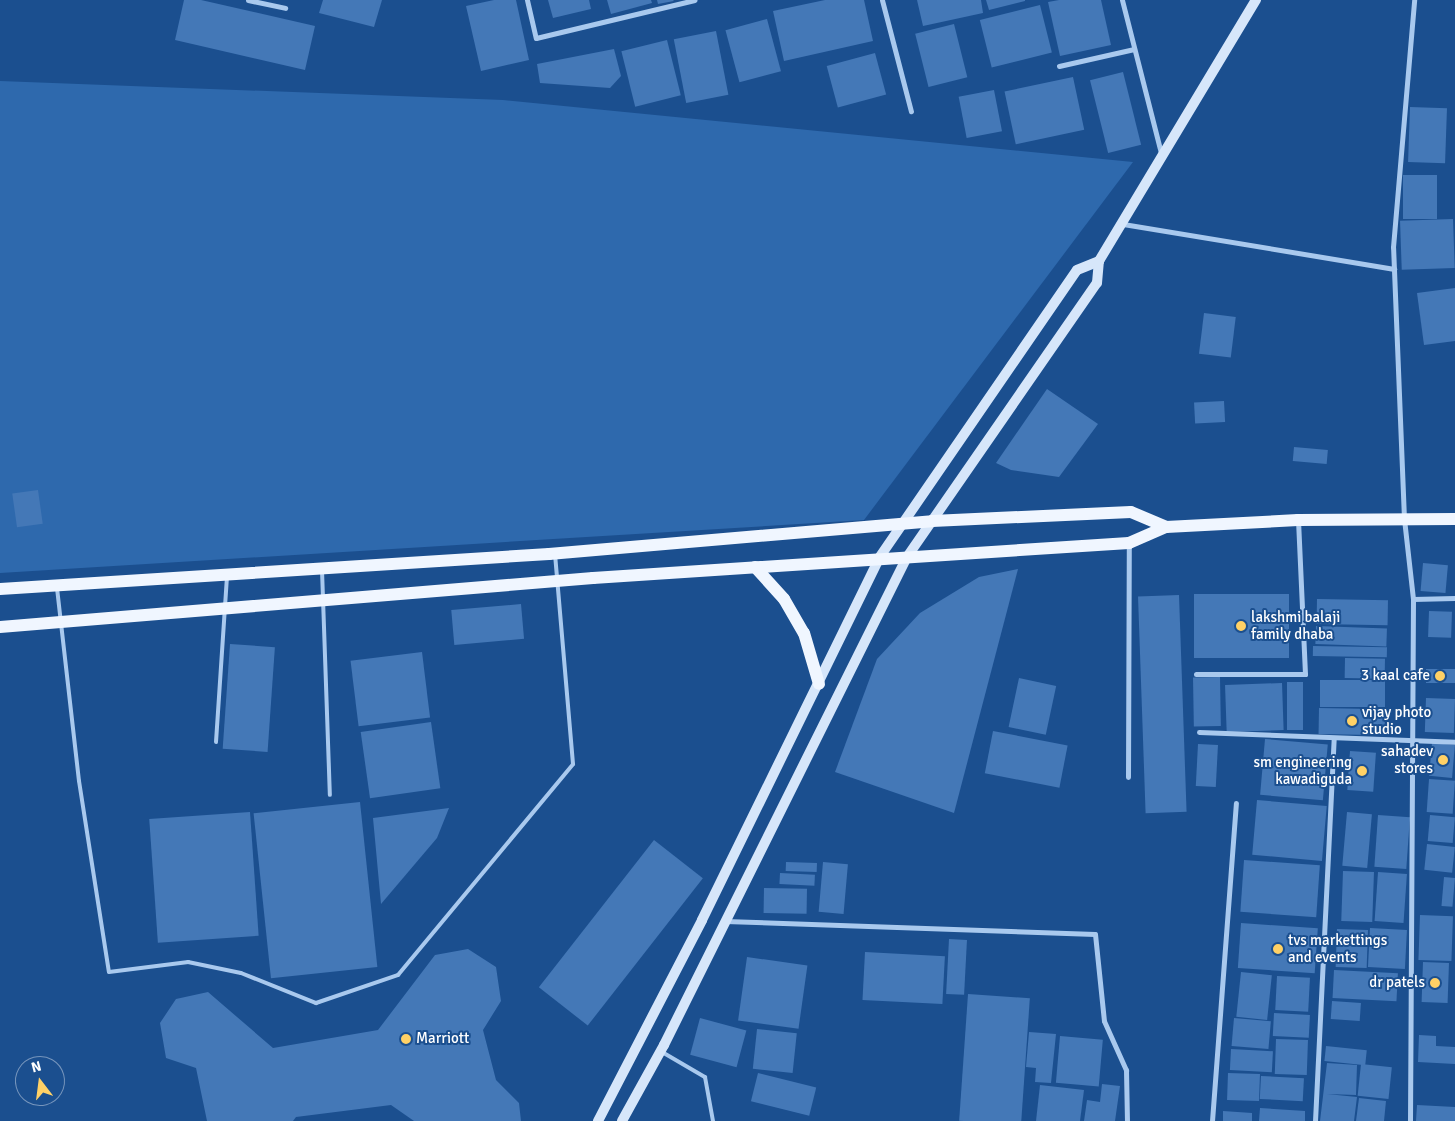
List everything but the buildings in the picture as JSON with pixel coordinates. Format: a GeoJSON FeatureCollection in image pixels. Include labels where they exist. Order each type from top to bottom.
{"type":"FeatureCollection","features":[{"type":"Feature","properties":{"kind":"main road"},"geometry":{"type":"LineString","coordinates":[[622,1121],[660,1051],[907,557],[1097,283],[1099,261],[1256,0]]}},
{"type":"Feature","properties":{"kind":"main road"},"geometry":{"type":"LineString","coordinates":[[598,1121],[645,1035],[819,684],[879,558],[1077,270],[1099,261]]}},
{"type":"Feature","properties":{"kind":"main road"},"geometry":{"type":"LineString","coordinates":[[0,589],[554,553],[932,521],[1131,512],[1166,527]]}},
{"type":"Feature","properties":{"kind":"main road"},"geometry":{"type":"LineString","coordinates":[[0,627],[323,599],[755,567],[1129,544],[1166,527],[1298,520],[1455,519]]}},
{"type":"Feature","properties":{"kind":"main road"},"geometry":{"type":"LineString","coordinates":[[755,567],[784,599],[804,633],[819,684]]}},
{"type":"Feature","properties":{"kind":"street"},"geometry":{"type":"LineString","coordinates":[[248,0],[285,8]]}},
{"type":"Feature","properties":{"kind":"street"},"geometry":{"type":"LineString","coordinates":[[527,0],[536,38],[694,0]]}},
{"type":"Feature","properties":{"kind":"street"},"geometry":{"type":"LineString","coordinates":[[882,0],[911,111]]}},
{"type":"Feature","properties":{"kind":"street"},"geometry":{"type":"LineString","coordinates":[[1122,0],[1162,154]]}},
{"type":"Feature","properties":{"kind":"street"},"geometry":{"type":"LineString","coordinates":[[1410,1121],[1413,599],[1404,519],[1393,247],[1414,0]]}},
{"type":"Feature","properties":{"kind":"street"},"geometry":{"type":"LineString","coordinates":[[1059,66],[1134,49]]}},
{"type":"Feature","properties":{"kind":"street"},"geometry":{"type":"LineString","coordinates":[[1123,224],[1394,269]]}},
{"type":"Feature","properties":{"kind":"street"},"geometry":{"type":"LineString","coordinates":[[1196,674],[1305,674],[1298,520]]}},
{"type":"Feature","properties":{"kind":"street"},"geometry":{"type":"LineString","coordinates":[[1128,777],[1129,544]]}},
{"type":"Feature","properties":{"kind":"street"},"geometry":{"type":"LineString","coordinates":[[1413,599],[1455,598]]}},
{"type":"Feature","properties":{"kind":"street"},"geometry":{"type":"LineString","coordinates":[[1199,732],[1412,742],[1455,742]]}},
{"type":"Feature","properties":{"kind":"street"},"geometry":{"type":"LineString","coordinates":[[1315,1121],[1334,738]]}},
{"type":"Feature","properties":{"kind":"street"},"geometry":{"type":"LineString","coordinates":[[1212,1121],[1236,802]]}},
{"type":"Feature","properties":{"kind":"street"},"geometry":{"type":"LineString","coordinates":[[725,921],[1095,934],[1104,1021],[1126,1070],[1127,1121]]}},
{"type":"Feature","properties":{"kind":"lane"},"geometry":{"type":"LineString","coordinates":[[57,586],[59,621],[79,781],[109,972],[188,962],[241,973],[316,1003],[398,975],[573,764],[554,553]]}},
{"type":"Feature","properties":{"kind":"lane"},"geometry":{"type":"LineString","coordinates":[[322,568],[330,795]]}},
{"type":"Feature","properties":{"kind":"lane"},"geometry":{"type":"LineString","coordinates":[[216,742],[227,607],[227,574]]}},
{"type":"Feature","properties":{"kind":"lane"},"geometry":{"type":"LineString","coordinates":[[660,1051],[705,1077],[712,1121]]}},
{"type":"Feature","properties":{"kind":"shaded area"},"geometry":{"type":"Polygon","coordinates":[[[0,81],[503,100],[1133,162],[864,520],[0,573],[0,81]]]}},
{"type":"Feature","properties":{"kind":"place","name":"lakshmi balaji family dhaba"},"geometry":{"type":"Point","coordinates":[1241,626]}},
{"type":"Feature","properties":{"kind":"place","name":"3 kaal cafe"},"geometry":{"type":"Point","coordinates":[1440,676]}},
{"type":"Feature","properties":{"kind":"place","name":"vijay photo studio"},"geometry":{"type":"Point","coordinates":[1352,721]}},
{"type":"Feature","properties":{"kind":"place","name":"sahadev stores"},"geometry":{"type":"Point","coordinates":[1443,760]}},
{"type":"Feature","properties":{"kind":"place","name":"sm engineering kawadiguda"},"geometry":{"type":"Point","coordinates":[1362,771]}},
{"type":"Feature","properties":{"kind":"place","name":"tvs markettings and events"},"geometry":{"type":"Point","coordinates":[1278,949]}},
{"type":"Feature","properties":{"kind":"place","name":"dr patels"},"geometry":{"type":"Point","coordinates":[1435,983]}},
{"type":"Feature","properties":{"kind":"place","name":"Marriott"},"geometry":{"type":"Point","coordinates":[406,1039]}}]}
